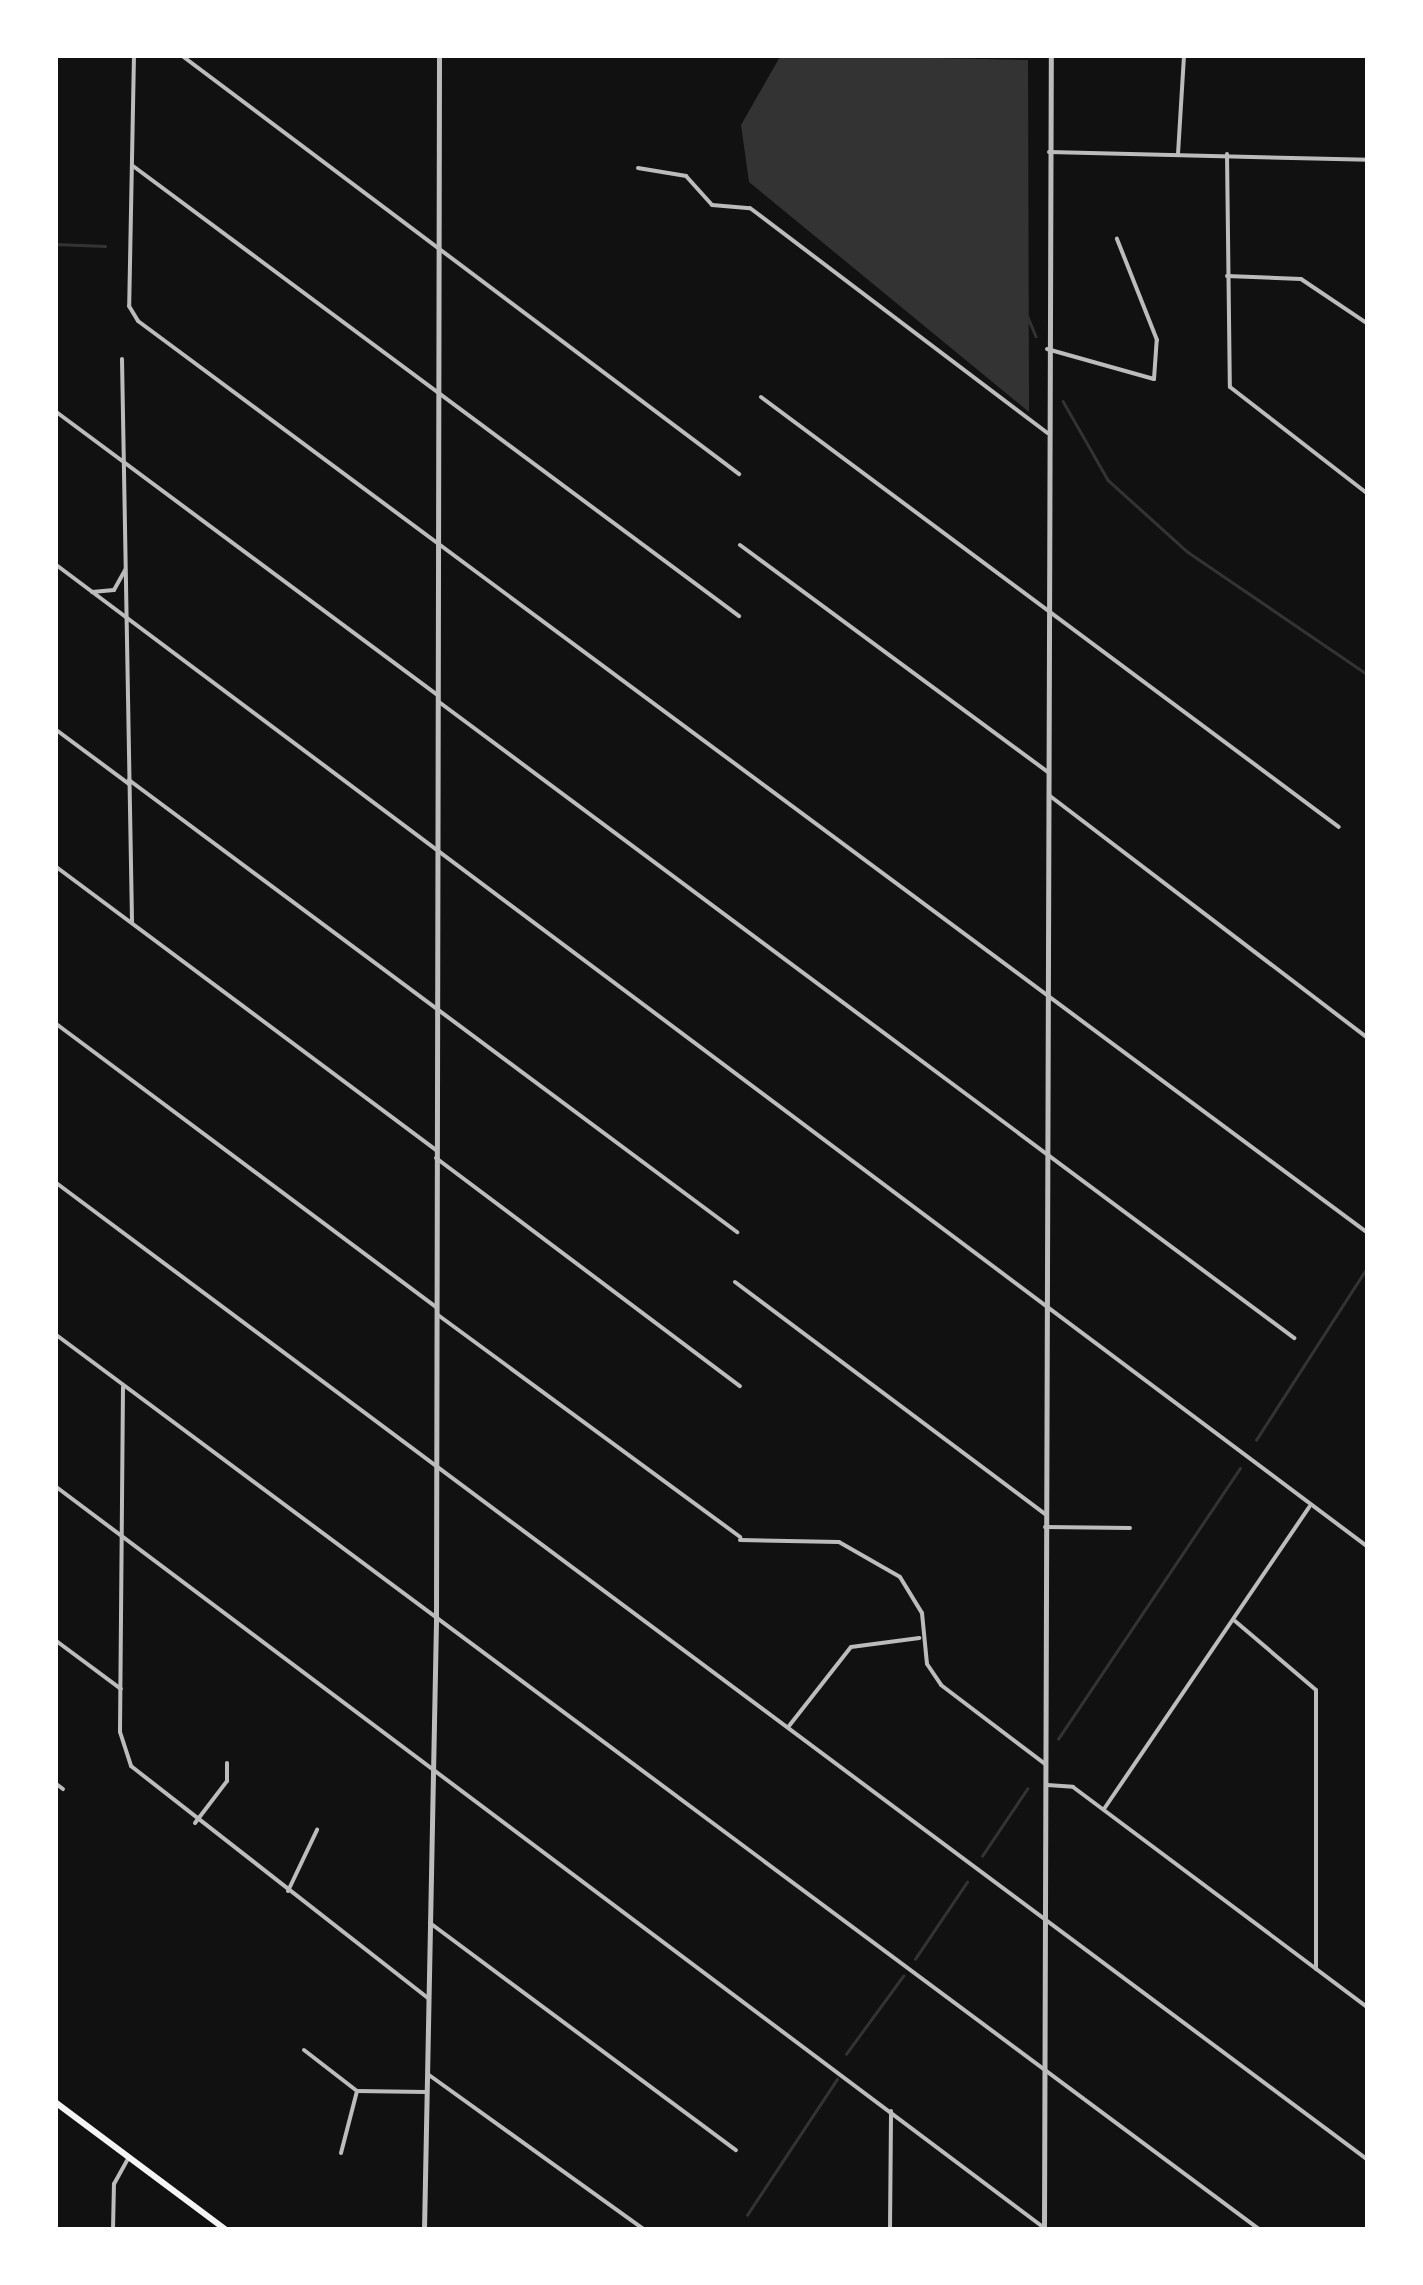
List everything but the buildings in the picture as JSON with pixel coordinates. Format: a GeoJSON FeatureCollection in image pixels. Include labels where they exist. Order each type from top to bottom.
{"type":"FeatureCollection","features":[{"type":"Feature","properties":{"kind":"main road"},"geometry":{"type":"LineString","coordinates":[[55,2102],[226,2230]]}},
{"type":"Feature","properties":{"kind":"street"},"geometry":{"type":"LineString","coordinates":[[134,55],[129,306],[436,548],[1048,994],[1365,1231]]}},
{"type":"Feature","properties":{"kind":"street"},"geometry":{"type":"LineString","coordinates":[[181,55],[739,474]]}},
{"type":"Feature","properties":{"kind":"street"},"geometry":{"type":"LineString","coordinates":[[424,2230],[436,1619],[439,55]]}},
{"type":"Feature","properties":{"kind":"street"},"geometry":{"type":"LineString","coordinates":[[1045,2229],[1050,55]]}},
{"type":"Feature","properties":{"kind":"street"},"geometry":{"type":"LineString","coordinates":[[1178,154],[1184,55]]}},
{"type":"Feature","properties":{"kind":"street"},"geometry":{"type":"LineString","coordinates":[[1049,152],[1368,160]]}},
{"type":"Feature","properties":{"kind":"street"},"geometry":{"type":"LineString","coordinates":[[1227,154],[1230,387],[1368,494]]}},
{"type":"Feature","properties":{"kind":"street"},"geometry":{"type":"LineString","coordinates":[[133,166],[436,396],[739,616]]}},
{"type":"Feature","properties":{"kind":"street"},"geometry":{"type":"LineString","coordinates":[[638,168],[686,176],[712,205],[750,208],[1048,433]]}},
{"type":"Feature","properties":{"kind":"street"},"geometry":{"type":"LineString","coordinates":[[1048,350],[1154,379],[1157,340],[1117,239]]}},
{"type":"Feature","properties":{"kind":"street"},"geometry":{"type":"LineString","coordinates":[[1227,276],[1301,280],[1368,324]]}},
{"type":"Feature","properties":{"kind":"street"},"geometry":{"type":"LineString","coordinates":[[122,359],[132,922]]}},
{"type":"Feature","properties":{"kind":"street"},"geometry":{"type":"LineString","coordinates":[[761,397],[1339,828]]}},
{"type":"Feature","properties":{"kind":"street"},"geometry":{"type":"LineString","coordinates":[[55,411],[1048,1158],[1294,1338]]}},
{"type":"Feature","properties":{"kind":"street"},"geometry":{"type":"LineString","coordinates":[[740,545],[1049,773]]}},
{"type":"Feature","properties":{"kind":"street"},"geometry":{"type":"LineString","coordinates":[[55,564],[1368,1547]]}},
{"type":"Feature","properties":{"kind":"street"},"geometry":{"type":"LineString","coordinates":[[92,592],[114,590],[127,566]]}},
{"type":"Feature","properties":{"kind":"street"},"geometry":{"type":"LineString","coordinates":[[55,729],[436,1006],[737,1232]]}},
{"type":"Feature","properties":{"kind":"street"},"geometry":{"type":"LineString","coordinates":[[1050,796],[1368,1038]]}},
{"type":"Feature","properties":{"kind":"street"},"geometry":{"type":"LineString","coordinates":[[55,866],[436,1150]]}},
{"type":"Feature","properties":{"kind":"street"},"geometry":{"type":"LineString","coordinates":[[55,1023],[740,1539],[856,1546],[918,1600],[921,1638],[949,1695],[1045,1764]]}},
{"type":"Feature","properties":{"kind":"street"},"geometry":{"type":"LineString","coordinates":[[436,1158],[740,1386]]}},
{"type":"Feature","properties":{"kind":"street"},"geometry":{"type":"LineString","coordinates":[[55,1182],[1368,2160]]}},
{"type":"Feature","properties":{"kind":"street"},"geometry":{"type":"LineString","coordinates":[[736,1282],[1045,1514]]}},
{"type":"Feature","properties":{"kind":"street"},"geometry":{"type":"LineString","coordinates":[[55,1334],[1260,2230]]}},
{"type":"Feature","properties":{"kind":"street"},"geometry":{"type":"LineString","coordinates":[[123,1385],[118,1532],[124,1752],[142,1783],[429,1999]]}},
{"type":"Feature","properties":{"kind":"street"},"geometry":{"type":"LineString","coordinates":[[55,1486],[1045,2229]]}},
{"type":"Feature","properties":{"kind":"street"},"geometry":{"type":"LineString","coordinates":[[1104,1810],[1310,1506]]}},
{"type":"Feature","properties":{"kind":"street"},"geometry":{"type":"LineString","coordinates":[[1045,1527],[1130,1528]]}},
{"type":"Feature","properties":{"kind":"street"},"geometry":{"type":"LineString","coordinates":[[1235,1621],[1316,1690],[1316,1969]]}},
{"type":"Feature","properties":{"kind":"street"},"geometry":{"type":"LineString","coordinates":[[789,1726],[851,1646],[921,1638]]}},
{"type":"Feature","properties":{"kind":"street"},"geometry":{"type":"LineString","coordinates":[[55,1640],[121,1689]]}},
{"type":"Feature","properties":{"kind":"street"},"geometry":{"type":"LineString","coordinates":[[195,1823],[226,1780],[226,1762]]}},
{"type":"Feature","properties":{"kind":"street"},"geometry":{"type":"LineString","coordinates":[[55,1783],[63,1789]]}},
{"type":"Feature","properties":{"kind":"street"},"geometry":{"type":"LineString","coordinates":[[1045,1785],[1073,1787],[1368,2008]]}},
{"type":"Feature","properties":{"kind":"street"},"geometry":{"type":"LineString","coordinates":[[288,1890],[318,1830]]}},
{"type":"Feature","properties":{"kind":"street"},"geometry":{"type":"LineString","coordinates":[[429,1922],[736,2150]]}},
{"type":"Feature","properties":{"kind":"street"},"geometry":{"type":"LineString","coordinates":[[304,2050],[357,2091],[426,2092]]}},
{"type":"Feature","properties":{"kind":"street"},"geometry":{"type":"LineString","coordinates":[[428,2074],[644,2230]]}},
{"type":"Feature","properties":{"kind":"street"},"geometry":{"type":"LineString","coordinates":[[342,2154],[357,2091]]}},
{"type":"Feature","properties":{"kind":"street"},"geometry":{"type":"LineString","coordinates":[[890,2230],[891,2111]]}},
{"type":"Feature","properties":{"kind":"street"},"geometry":{"type":"LineString","coordinates":[[113,2230],[114,2184],[129,2157]]}},
{"type":"Feature","properties":{"kind":"shaded area"},"geometry":{"type":"Polygon","coordinates":[[[781,55],[1028,60],[1029,412],[749,182],[741,125],[781,55]]]}},
{"type":"Feature","properties":{"kind":"waterway"},"geometry":{"type":"LineString","coordinates":[[55,244],[105,246]]}},
{"type":"Feature","properties":{"kind":"waterway"},"geometry":{"type":"LineString","coordinates":[[1027,315],[1036,336]]}},
{"type":"Feature","properties":{"kind":"waterway"},"geometry":{"type":"LineString","coordinates":[[1063,401],[1108,480],[1188,552],[1368,675]]}},
{"type":"Feature","properties":{"kind":"waterway"},"geometry":{"type":"LineString","coordinates":[[1256,1440],[1368,1266]]}},
{"type":"Feature","properties":{"kind":"waterway"},"geometry":{"type":"LineString","coordinates":[[1058,1739],[1240,1468]]}},
{"type":"Feature","properties":{"kind":"waterway"},"geometry":{"type":"LineString","coordinates":[[982,1856],[1027,1789]]}},
{"type":"Feature","properties":{"kind":"waterway"},"geometry":{"type":"LineString","coordinates":[[915,1959],[967,1882]]}},
{"type":"Feature","properties":{"kind":"waterway"},"geometry":{"type":"LineString","coordinates":[[846,2054],[903,1976]]}},
{"type":"Feature","properties":{"kind":"waterway"},"geometry":{"type":"LineString","coordinates":[[747,2215],[837,2079]]}}]}
